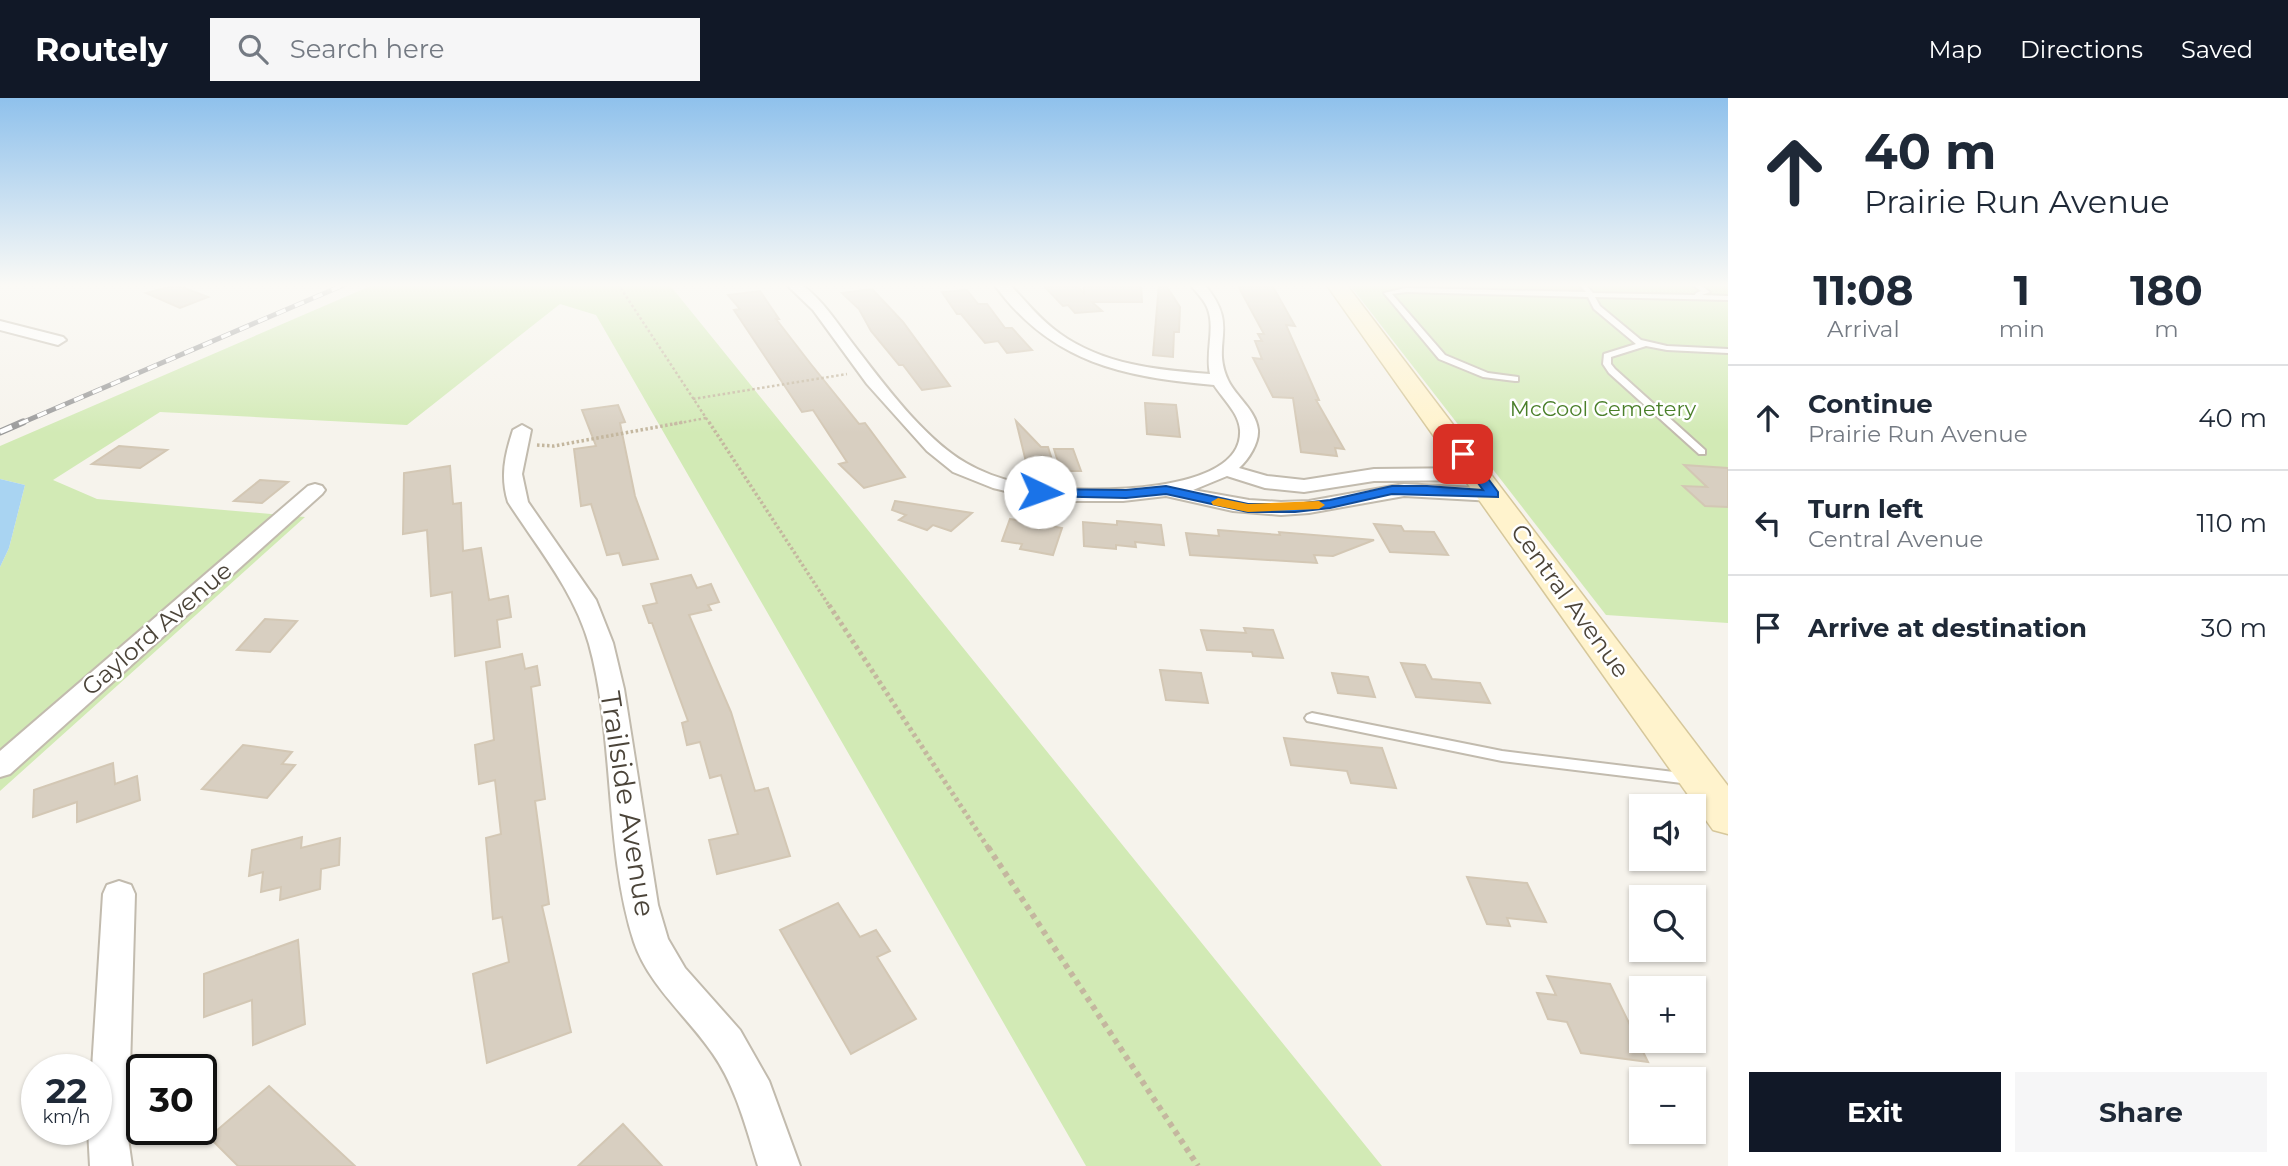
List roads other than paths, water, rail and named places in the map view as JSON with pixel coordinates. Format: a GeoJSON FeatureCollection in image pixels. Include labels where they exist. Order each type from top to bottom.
{"type":"FeatureCollection","features":[{"type":"Feature","properties":{"kind":"street"},"geometry":{"type":"LineString","coordinates":[[34,334],[58,340]]}},
{"type":"Feature","properties":{"kind":"street"},"geometry":{"type":"LineString","coordinates":[[840,334],[865,370],[942,454],[960,467],[985,478],[1040,492],[1126,494],[1194,484],[1224,470],[1241,455],[1248,441],[1249,427],[1220,382],[1216,368],[1217,334]]}},
{"type":"Feature","properties":{"kind":"street"},"geometry":{"type":"LineString","coordinates":[[1051,334],[1086,355],[1149,373],[1220,382]]}},
{"type":"Feature","properties":{"kind":"street","name":"Central Avenue"},"geometry":{"type":"LineString","coordinates":[[1373,334],[1728,818]]}},
{"type":"Feature","properties":{"kind":"street","name":"Trailside Avenue"},"geometry":{"type":"LineString","coordinates":[[520,437],[511,473],[518,502],[583,600],[601,642],[611,689],[641,905],[652,944],[673,979],[727,1042],[755,1094],[779,1166]]}},
{"type":"Feature","properties":{"kind":"street"},"geometry":{"type":"LineString","coordinates":[[1224,470],[1265,482],[1304,486],[1374,475],[1439,472],[1485,484]]}},
{"type":"Feature","properties":{"kind":"street"},"geometry":{"type":"LineString","coordinates":[[1166,490],[1216,502],[1260,508],[1295,508],[1330,504],[1392,490],[1485,484]]}},
{"type":"Feature","properties":{"kind":"street","name":"Gaylord Avenue"},"geometry":{"type":"LineString","coordinates":[[0,767],[314,490]]}},
{"type":"Feature","properties":{"kind":"street"},"geometry":{"type":"LineString","coordinates":[[111,1166],[108,1138],[119,894]]}},
{"type":"Feature","properties":{"kind":"lane"},"geometry":{"type":"LineString","coordinates":[[1423,334],[1443,357],[1486,375],[1515,379]]}},
{"type":"Feature","properties":{"kind":"lane"},"geometry":{"type":"LineString","coordinates":[[1630,334],[1640,342],[1667,348],[1728,351]]}},
{"type":"Feature","properties":{"kind":"lane"},"geometry":{"type":"LineString","coordinates":[[1640,342],[1640,348],[1607,356],[1607,364],[1619,379],[1702,452]]}},
{"type":"Feature","properties":{"kind":"lane"},"geometry":{"type":"LineString","coordinates":[[1312,718],[1502,756],[1701,780]]}},
{"type":"Feature","properties":{"kind":"water"},"geometry":{"type":"Polygon","coordinates":[[[0,479],[25,485],[9,548],[0,567],[0,479]]]}},
{"type":"Feature","properties":{"kind":"railway"},"geometry":{"type":"LineString","coordinates":[[19,424],[230,334]]}},
{"type":"Feature","properties":{"kind":"railway"},"geometry":{"type":"LineString","coordinates":[[0,432],[23,422]]}},
{"type":"Feature","properties":{"kind":"park label","name":"McCool Cemetery"},"geometry":{"type":"Point","coordinates":[1603,409]}}]}
